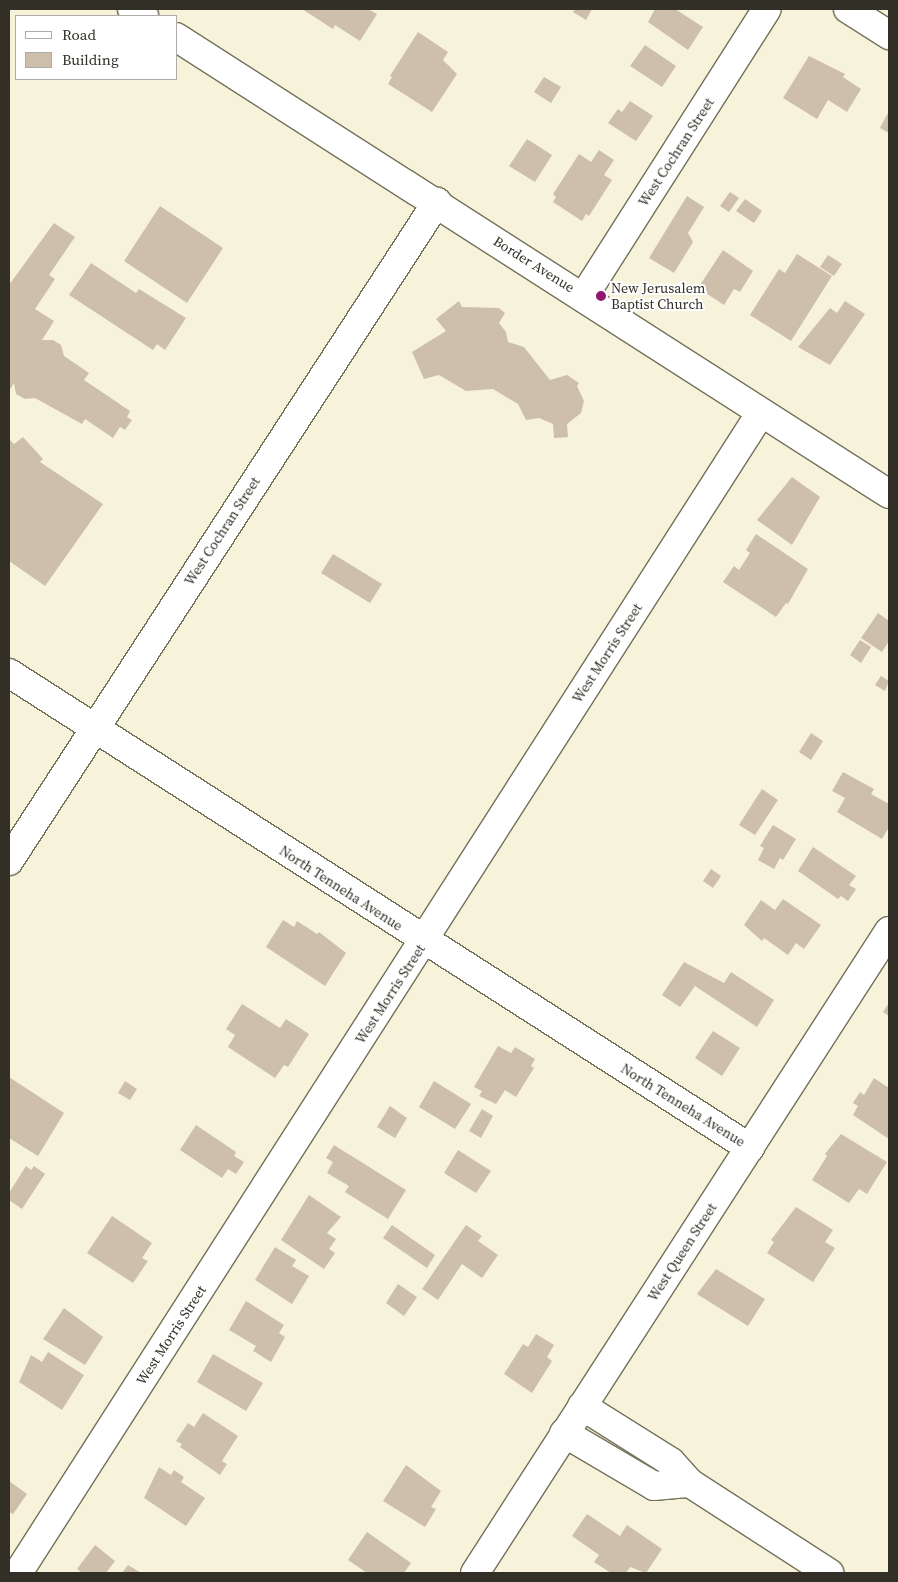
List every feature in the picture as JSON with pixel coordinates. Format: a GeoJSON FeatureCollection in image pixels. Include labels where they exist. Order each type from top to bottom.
{"type":"FeatureCollection","features":[{"type":"Feature","properties":{"kind":"street","name":"West Cochran Street"},"geometry":{"type":"LineString","coordinates":[[584,296],[767,9]]}},
{"type":"Feature","properties":{"kind":"street"},"geometry":{"type":"LineString","coordinates":[[848,9],[889,35]]}},
{"type":"Feature","properties":{"kind":"street","name":"Border Avenue"},"geometry":{"type":"LineString","coordinates":[[178,38],[584,296],[760,414],[889,494]]}},
{"type":"Feature","properties":{"kind":"street","name":"West Cochran Street"},"geometry":{"type":"LineString","coordinates":[[9,861],[437,202]]}},
{"type":"Feature","properties":{"kind":"street","name":"West Morris Street"},"geometry":{"type":"LineString","coordinates":[[18,1573],[760,414]]}},
{"type":"Feature","properties":{"kind":"street","name":"North Tenneha Avenue"},"geometry":{"type":"LineString","coordinates":[[9,673],[93,729],[750,1148]]}},
{"type":"Feature","properties":{"kind":"street","name":"West Queen Street"},"geometry":{"type":"LineString","coordinates":[[475,1573],[889,931]]}},
{"type":"Feature","properties":{"kind":"street"},"geometry":{"type":"LineString","coordinates":[[582,1406],[671,1462],[690,1484],[829,1573]]}},
{"type":"Feature","properties":{"kind":"street"},"geometry":{"type":"LineString","coordinates":[[564,1433],[654,1486],[690,1484]]}},
{"type":"Feature","properties":{"kind":"building"},"geometry":{"type":"Polygon","coordinates":[[[302,9],[368,9],[377,14],[360,41],[335,25],[333,29],[302,9]]]}},
{"type":"Feature","properties":{"kind":"building"},"geometry":{"type":"Polygon","coordinates":[[[575,9],[592,9],[586,20],[573,12],[575,9]]]}},
{"type":"Feature","properties":{"kind":"building"},"geometry":{"type":"Polygon","coordinates":[[[655,9],[675,9],[703,27],[688,50],[648,22],[655,9]]]}},
{"type":"Feature","properties":{"kind":"building"},"geometry":{"type":"Polygon","coordinates":[[[418,32],[448,52],[443,60],[457,74],[432,112],[388,84],[392,77],[390,76],[418,32]]]}},
{"type":"Feature","properties":{"kind":"building"},"geometry":{"type":"Polygon","coordinates":[[[645,45],[676,66],[662,87],[630,66],[645,45]]]}},
{"type":"Feature","properties":{"kind":"building"},"geometry":{"type":"Polygon","coordinates":[[[809,56],[845,74],[843,77],[861,89],[847,112],[828,100],[817,119],[783,98],[809,56]]]}},
{"type":"Feature","properties":{"kind":"building"},"geometry":{"type":"Polygon","coordinates":[[[544,77],[561,87],[551,103],[534,92],[544,77]]]}},
{"type":"Feature","properties":{"kind":"building"},"geometry":{"type":"Polygon","coordinates":[[[630,101],[653,116],[636,141],[608,123],[618,109],[622,112],[630,101]]]}},
{"type":"Feature","properties":{"kind":"building"},"geometry":{"type":"Polygon","coordinates":[[[889,111],[889,133],[880,128],[889,111]]]}},
{"type":"Feature","properties":{"kind":"building"},"geometry":{"type":"Polygon","coordinates":[[[527,139],[552,155],[535,182],[509,166],[527,139]]]}},
{"type":"Feature","properties":{"kind":"building"},"geometry":{"type":"Polygon","coordinates":[[[599,150],[614,160],[604,175],[612,180],[589,216],[586,214],[582,221],[553,202],[556,197],[553,194],[579,154],[591,162],[599,150]]]}},
{"type":"Feature","properties":{"kind":"building"},"geometry":{"type":"Polygon","coordinates":[[[730,192],[739,198],[729,212],[720,206],[730,192]]]}},
{"type":"Feature","properties":{"kind":"building"},"geometry":{"type":"Polygon","coordinates":[[[687,196],[704,207],[688,233],[693,242],[674,273],[649,258],[687,196]]]}},
{"type":"Feature","properties":{"kind":"building"},"geometry":{"type":"Polygon","coordinates":[[[745,199],[762,211],[754,223],[736,211],[745,199]]]}},
{"type":"Feature","properties":{"kind":"building"},"geometry":{"type":"Polygon","coordinates":[[[160,206],[223,248],[187,303],[124,261],[160,206]]]}},
{"type":"Feature","properties":{"kind":"building"},"geometry":{"type":"Polygon","coordinates":[[[54,223],[75,237],[49,275],[55,279],[35,309],[54,321],[42,340],[53,340],[61,345],[64,356],[89,373],[84,380],[130,411],[127,417],[132,420],[125,430],[120,427],[113,438],[85,419],[82,424],[35,398],[25,399],[16,394],[14,383],[9,391],[9,285],[54,223]]]}},
{"type":"Feature","properties":{"kind":"building"},"geometry":{"type":"Polygon","coordinates":[[[723,250],[753,271],[740,292],[734,289],[724,305],[698,288],[723,250]]]}},
{"type":"Feature","properties":{"kind":"building"},"geometry":{"type":"Polygon","coordinates":[[[797,254],[832,276],[791,341],[750,315],[779,269],[785,273],[797,254]]]}},
{"type":"Feature","properties":{"kind":"building"},"geometry":{"type":"Polygon","coordinates":[[[828,255],[842,264],[834,276],[820,267],[828,255]]]}},
{"type":"Feature","properties":{"kind":"building"},"geometry":{"type":"Polygon","coordinates":[[[91,263],[136,293],[139,289],[186,318],[165,350],[157,344],[153,350],[69,295],[91,263]]]}},
{"type":"Feature","properties":{"kind":"building"},"geometry":{"type":"Polygon","coordinates":[[[459,301],[462,307],[499,308],[505,313],[499,323],[506,332],[508,342],[524,347],[550,380],[567,375],[579,383],[577,386],[584,401],[581,413],[567,424],[568,437],[554,438],[553,424],[539,418],[526,420],[518,404],[493,389],[466,391],[439,375],[424,379],[412,352],[446,331],[436,319],[459,301]]]}},
{"type":"Feature","properties":{"kind":"building"},"geometry":{"type":"Polygon","coordinates":[[[845,301],[865,314],[830,365],[798,347],[830,308],[837,313],[845,301]]]}},
{"type":"Feature","properties":{"kind":"building"},"geometry":{"type":"Polygon","coordinates":[[[23,437],[43,459],[40,462],[103,504],[45,586],[9,561],[9,439],[14,444],[23,437]]]}},
{"type":"Feature","properties":{"kind":"building"},"geometry":{"type":"Polygon","coordinates":[[[792,477],[820,497],[792,545],[757,520],[792,477]]]}},
{"type":"Feature","properties":{"kind":"building"},"geometry":{"type":"Polygon","coordinates":[[[756,534],[808,569],[788,604],[786,603],[776,617],[723,582],[734,566],[739,570],[750,553],[746,550],[756,534]]]}},
{"type":"Feature","properties":{"kind":"building"},"geometry":{"type":"Polygon","coordinates":[[[333,554],[382,584],[370,603],[321,573],[333,554]]]}},
{"type":"Feature","properties":{"kind":"building"},"geometry":{"type":"Polygon","coordinates":[[[878,613],[889,621],[889,641],[882,652],[861,638],[878,613]]]}},
{"type":"Feature","properties":{"kind":"building"},"geometry":{"type":"Polygon","coordinates":[[[860,640],[871,647],[861,663],[850,655],[860,640]]]}},
{"type":"Feature","properties":{"kind":"building"},"geometry":{"type":"Polygon","coordinates":[[[881,676],[889,681],[885,691],[875,685],[881,676]]]}},
{"type":"Feature","properties":{"kind":"building"},"geometry":{"type":"Polygon","coordinates":[[[811,733],[823,741],[811,760],[799,752],[811,733]]]}},
{"type":"Feature","properties":{"kind":"building"},"geometry":{"type":"Polygon","coordinates":[[[843,772],[874,789],[871,794],[889,804],[889,827],[882,839],[837,812],[845,798],[832,791],[843,772]]]}},
{"type":"Feature","properties":{"kind":"building"},"geometry":{"type":"Polygon","coordinates":[[[762,789],[778,800],[755,835],[739,825],[762,789]]]}},
{"type":"Feature","properties":{"kind":"building"},"geometry":{"type":"Polygon","coordinates":[[[773,825],[796,839],[783,860],[780,858],[774,869],[758,860],[764,848],[760,846],[773,825]]]}},
{"type":"Feature","properties":{"kind":"building"},"geometry":{"type":"Polygon","coordinates":[[[813,847],[856,876],[849,885],[856,889],[848,901],[841,896],[838,899],[798,871],[813,847]]]}},
{"type":"Feature","properties":{"kind":"building"},"geometry":{"type":"Polygon","coordinates":[[[711,869],[721,876],[713,888],[703,881],[711,869]]]}},
{"type":"Feature","properties":{"kind":"building"},"geometry":{"type":"Polygon","coordinates":[[[783,899],[821,925],[804,949],[796,943],[788,955],[764,938],[762,941],[744,925],[761,900],[775,910],[783,899]]]}},
{"type":"Feature","properties":{"kind":"building"},"geometry":{"type":"Polygon","coordinates":[[[283,920],[294,927],[297,921],[317,934],[319,932],[346,953],[325,986],[266,947],[283,920]]]}},
{"type":"Feature","properties":{"kind":"building"},"geometry":{"type":"Polygon","coordinates":[[[684,962],[724,983],[731,972],[774,1000],[757,1027],[695,986],[680,1007],[662,995],[684,962]]]}},
{"type":"Feature","properties":{"kind":"building"},"geometry":{"type":"Polygon","coordinates":[[[889,1003],[889,1016],[883,1012],[889,1003]]]}},
{"type":"Feature","properties":{"kind":"building"},"geometry":{"type":"Polygon","coordinates":[[[242,1004],[280,1028],[286,1019],[309,1034],[288,1067],[284,1065],[275,1078],[228,1047],[235,1035],[226,1029],[242,1004]]]}},
{"type":"Feature","properties":{"kind":"building"},"geometry":{"type":"Polygon","coordinates":[[[713,1031],[740,1048],[722,1076],[695,1058],[713,1031]]]}},
{"type":"Feature","properties":{"kind":"building"},"geometry":{"type":"Polygon","coordinates":[[[498,1046],[511,1053],[515,1047],[535,1059],[531,1066],[534,1068],[516,1097],[505,1090],[496,1104],[479,1096],[482,1091],[474,1087],[498,1046]]]}},
{"type":"Feature","properties":{"kind":"building"},"geometry":{"type":"Polygon","coordinates":[[[9,1077],[64,1113],[38,1156],[9,1138],[9,1077]]]}},
{"type":"Feature","properties":{"kind":"building"},"geometry":{"type":"Polygon","coordinates":[[[874,1078],[889,1088],[889,1139],[853,1115],[858,1106],[853,1103],[860,1092],[864,1095],[874,1078]]]}},
{"type":"Feature","properties":{"kind":"building"},"geometry":{"type":"Polygon","coordinates":[[[125,1081],[137,1089],[130,1100],[118,1093],[125,1081]]]}},
{"type":"Feature","properties":{"kind":"building"},"geometry":{"type":"Polygon","coordinates":[[[434,1081],[471,1104],[455,1129],[419,1107],[434,1081]]]}},
{"type":"Feature","properties":{"kind":"building"},"geometry":{"type":"Polygon","coordinates":[[[390,1106],[407,1118],[395,1138],[377,1127],[390,1106]]]}},
{"type":"Feature","properties":{"kind":"building"},"geometry":{"type":"Polygon","coordinates":[[[482,1109],[493,1116],[481,1138],[469,1131],[482,1109]]]}},
{"type":"Feature","properties":{"kind":"building"},"geometry":{"type":"Polygon","coordinates":[[[196,1125],[236,1152],[234,1156],[244,1162],[236,1174],[228,1169],[222,1178],[180,1150],[196,1125]]]}},
{"type":"Feature","properties":{"kind":"building"},"geometry":{"type":"Polygon","coordinates":[[[841,1134],[887,1162],[867,1194],[859,1189],[849,1203],[812,1180],[827,1156],[825,1154],[841,1134]]]}},
{"type":"Feature","properties":{"kind":"building"},"geometry":{"type":"Polygon","coordinates":[[[334,1145],[406,1190],[388,1219],[345,1192],[349,1186],[327,1173],[333,1162],[326,1158],[334,1145]]]}},
{"type":"Feature","properties":{"kind":"building"},"geometry":{"type":"Polygon","coordinates":[[[458,1150],[491,1171],[476,1193],[444,1173],[458,1150]]]}},
{"type":"Feature","properties":{"kind":"building"},"geometry":{"type":"Polygon","coordinates":[[[26,1166],[31,1170],[34,1166],[45,1174],[22,1209],[9,1200],[9,1193],[26,1166]]]}},
{"type":"Feature","properties":{"kind":"building"},"geometry":{"type":"Polygon","coordinates":[[[309,1195],[341,1217],[327,1233],[336,1239],[329,1249],[335,1253],[324,1269],[281,1240],[309,1195]]]}},
{"type":"Feature","properties":{"kind":"building"},"geometry":{"type":"Polygon","coordinates":[[[796,1207],[833,1230],[825,1242],[835,1248],[813,1282],[767,1253],[774,1242],[771,1240],[796,1207]]]}},
{"type":"Feature","properties":{"kind":"building"},"geometry":{"type":"Polygon","coordinates":[[[112,1216],[152,1243],[142,1258],[148,1261],[133,1283],[87,1253],[112,1216]]]}},
{"type":"Feature","properties":{"kind":"building"},"geometry":{"type":"Polygon","coordinates":[[[392,1225],[435,1255],[427,1268],[383,1238],[392,1225]]]}},
{"type":"Feature","properties":{"kind":"building"},"geometry":{"type":"Polygon","coordinates":[[[466,1225],[482,1236],[478,1241],[498,1255],[482,1278],[462,1264],[438,1300],[422,1289],[466,1225]]]}},
{"type":"Feature","properties":{"kind":"building"},"geometry":{"type":"Polygon","coordinates":[[[275,1247],[296,1260],[292,1266],[309,1276],[292,1304],[255,1280],[275,1247]]]}},
{"type":"Feature","properties":{"kind":"building"},"geometry":{"type":"Polygon","coordinates":[[[716,1269],[765,1299],[748,1326],[697,1294],[716,1269]]]}},
{"type":"Feature","properties":{"kind":"building"},"geometry":{"type":"Polygon","coordinates":[[[398,1284],[417,1297],[404,1316],[386,1303],[398,1284]]]}},
{"type":"Feature","properties":{"kind":"building"},"geometry":{"type":"Polygon","coordinates":[[[246,1301],[284,1325],[279,1333],[285,1337],[271,1362],[253,1351],[256,1346],[229,1330],[246,1301]]]}},
{"type":"Feature","properties":{"kind":"building"},"geometry":{"type":"Polygon","coordinates":[[[64,1308],[103,1337],[85,1365],[43,1339],[64,1308]]]}},
{"type":"Feature","properties":{"kind":"building"},"geometry":{"type":"Polygon","coordinates":[[[536,1334],[554,1345],[547,1357],[552,1361],[532,1393],[504,1374],[523,1344],[528,1347],[536,1334]]]}},
{"type":"Feature","properties":{"kind":"building"},"geometry":{"type":"Polygon","coordinates":[[[48,1352],[84,1375],[62,1410],[19,1382],[31,1355],[42,1362],[48,1352]]]}},
{"type":"Feature","properties":{"kind":"building"},"geometry":{"type":"Polygon","coordinates":[[[213,1354],[263,1383],[246,1411],[197,1382],[213,1354]]]}},
{"type":"Feature","properties":{"kind":"building"},"geometry":{"type":"Polygon","coordinates":[[[203,1413],[238,1436],[222,1461],[227,1464],[220,1475],[180,1447],[182,1444],[176,1441],[188,1423],[194,1427],[203,1413]]]}},
{"type":"Feature","properties":{"kind":"building"},"geometry":{"type":"Polygon","coordinates":[[[406,1465],[441,1491],[431,1507],[436,1509],[425,1527],[383,1501],[406,1465]]]}},
{"type":"Feature","properties":{"kind":"building"},"geometry":{"type":"Polygon","coordinates":[[[159,1467],[171,1475],[174,1470],[184,1477],[181,1482],[205,1498],[186,1526],[144,1498],[159,1467]]]}},
{"type":"Feature","properties":{"kind":"building"},"geometry":{"type":"Polygon","coordinates":[[[9,1481],[27,1494],[13,1514],[9,1512],[9,1481]]]}},
{"type":"Feature","properties":{"kind":"building"},"geometry":{"type":"Polygon","coordinates":[[[587,1514],[620,1536],[627,1525],[662,1549],[646,1573],[630,1567],[626,1573],[611,1573],[594,1562],[599,1555],[572,1536],[587,1514]]]}},
{"type":"Feature","properties":{"kind":"building"},"geometry":{"type":"Polygon","coordinates":[[[367,1532],[411,1563],[404,1573],[367,1573],[348,1560],[367,1532]]]}},
{"type":"Feature","properties":{"kind":"building"},"geometry":{"type":"Polygon","coordinates":[[[95,1545],[115,1561],[106,1573],[82,1573],[77,1569],[95,1545]]]}},
{"type":"Feature","properties":{"kind":"building"},"geometry":{"type":"Polygon","coordinates":[[[128,1565],[141,1573],[122,1573],[128,1565]]]}},
{"type":"Feature","properties":{"kind":"place","name":"New Jerusalem Baptist Church"},"geometry":{"type":"Point","coordinates":[601,296]}}]}
